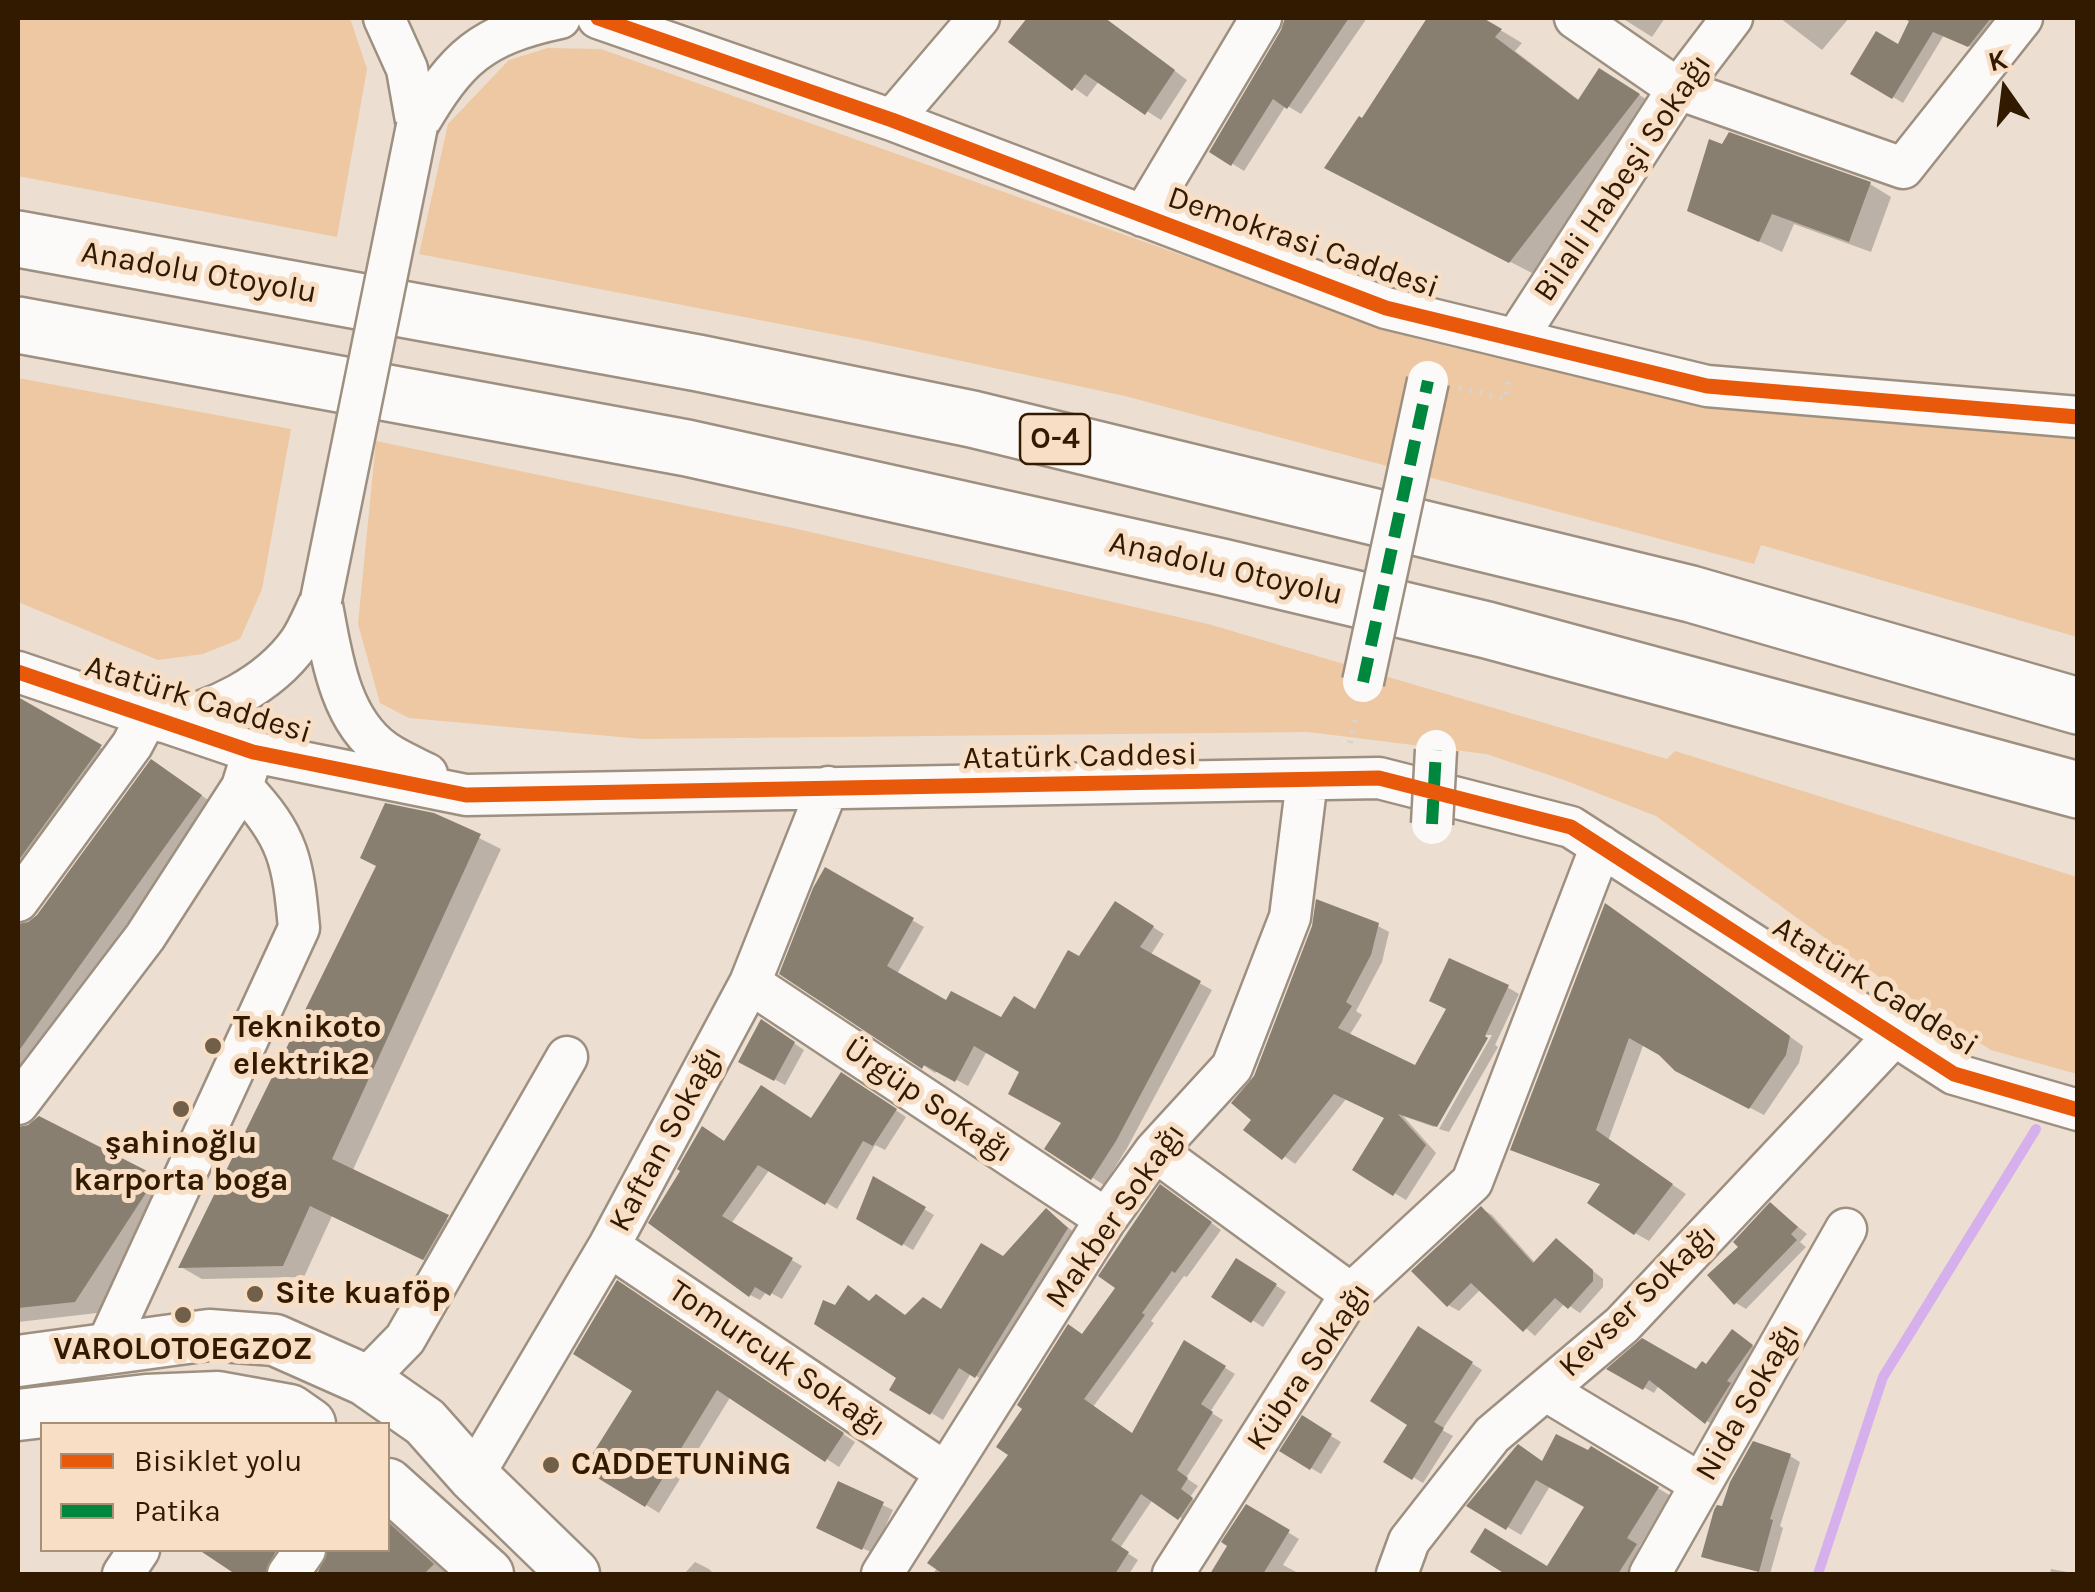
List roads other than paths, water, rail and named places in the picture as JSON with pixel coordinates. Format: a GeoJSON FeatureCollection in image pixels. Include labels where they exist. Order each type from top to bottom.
{"type":"FeatureCollection","features":[{"type":"Feature","properties":{"kind":"highway","name":"Anadolu Otoyolu"},"geometry":{"type":"LineString","coordinates":[[18,239],[698,363],[972,419],[1692,594],[2078,706]]}},
{"type":"Feature","properties":{"kind":"highway","name":"Anadolu Otoyolu"},"geometry":{"type":"LineString","coordinates":[[18,325],[687,448],[1222,566],[1487,630],[2078,790]]}},
{"type":"Feature","properties":{"kind":"main road"},"geometry":{"type":"LineString","coordinates":[[18,1361],[209,1335],[275,1340],[365,1380],[425,1422],[473,1476],[574,1574]]}},
{"type":"Feature","properties":{"kind":"main road"},"geometry":{"type":"LineString","coordinates":[[18,1415],[146,1400],[212,1411],[290,1410],[307,1422]]}},
{"type":"Feature","properties":{"kind":"main road"},"geometry":{"type":"LineString","coordinates":[[390,1486],[488,1574]]}},
{"type":"Feature","properties":{"kind":"street"},"geometry":{"type":"LineString","coordinates":[[384,18],[407,69],[417,126]]}},
{"type":"Feature","properties":{"kind":"street"},"geometry":{"type":"LineString","coordinates":[[18,902],[155,719],[216,708],[264,677],[298,644],[321,600],[417,126],[442,82],[474,50],[510,29],[560,18]]}},
{"type":"Feature","properties":{"kind":"street","name":"Demokrasi Caddesi"},"geometry":{"type":"LineString","coordinates":[[598,18],[892,120],[1386,308],[1707,386],[2078,417]]}},
{"type":"Feature","properties":{"kind":"street"},"geometry":{"type":"LineString","coordinates":[[892,120],[979,18]]}},
{"type":"Feature","properties":{"kind":"street"},"geometry":{"type":"LineString","coordinates":[[1144,216],[1261,18]]}},
{"type":"Feature","properties":{"kind":"street"},"geometry":{"type":"LineString","coordinates":[[1575,18],[1678,88],[1903,168],[2022,18]]}},
{"type":"Feature","properties":{"kind":"street","name":"Bilali Habeşi Sokağı"},"geometry":{"type":"LineString","coordinates":[[1516,339],[1678,88],[1732,18]]}},
{"type":"Feature","properties":{"kind":"street"},"geometry":{"type":"LineString","coordinates":[[1363,682],[1428,382]]}},
{"type":"Feature","properties":{"kind":"street"},"geometry":{"type":"LineString","coordinates":[[321,600],[337,676],[358,726],[384,752],[466,795]]}},
{"type":"Feature","properties":{"kind":"street","name":"Atatürk Caddesi"},"geometry":{"type":"LineString","coordinates":[[18,672],[155,719],[248,770],[466,795],[1379,778],[1571,827],[1954,1074],[2078,1110]]}},
{"type":"Feature","properties":{"kind":"street"},"geometry":{"type":"LineString","coordinates":[[1432,824],[1436,750]]}},
{"type":"Feature","properties":{"kind":"street"},"geometry":{"type":"LineString","coordinates":[[18,1104],[145,937],[248,770]]}},
{"type":"Feature","properties":{"kind":"street"},"geometry":{"type":"LineString","coordinates":[[106,1347],[300,928],[283,838],[266,812],[248,770]]}},
{"type":"Feature","properties":{"kind":"street","name":"Makber Sokağı"},"geometry":{"type":"LineString","coordinates":[[882,1574],[1106,1219],[1155,1150],[1232,1067],[1290,917],[1308,780]]}},
{"type":"Feature","properties":{"kind":"street","name":"Kaftan Sokağı"},"geometry":{"type":"LineString","coordinates":[[473,1476],[609,1246],[750,983],[828,787]]}},
{"type":"Feature","properties":{"kind":"street","name":"Kübra Sokağı"},"geometry":{"type":"LineString","coordinates":[[1173,1574],[1352,1294],[1472,1182],[1601,846]]}},
{"type":"Feature","properties":{"kind":"street","name":"Ürgüp Sokağı"},"geometry":{"type":"LineString","coordinates":[[750,983],[1106,1219]]}},
{"type":"Feature","properties":{"kind":"street","name":"Kevser Sokağı"},"geometry":{"type":"LineString","coordinates":[[1397,1574],[1410,1541],[1492,1435],[1622,1325],[1894,1036]]}},
{"type":"Feature","properties":{"kind":"street"},"geometry":{"type":"LineString","coordinates":[[365,1380],[405,1339],[568,1057]]}},
{"type":"Feature","properties":{"kind":"street"},"geometry":{"type":"LineString","coordinates":[[1155,1150],[1352,1294]]}},
{"type":"Feature","properties":{"kind":"street","name":"Nida Sokağı"},"geometry":{"type":"LineString","coordinates":[[1650,1574],[1846,1229]]}},
{"type":"Feature","properties":{"kind":"street","name":"Tomurcuk Sokağı"},"geometry":{"type":"LineString","coordinates":[[609,1246],[946,1473]]}},
{"type":"Feature","properties":{"kind":"street"},"geometry":{"type":"LineString","coordinates":[[1545,1390],[1702,1484]]}},
{"type":"Feature","properties":{"kind":"street"},"geometry":{"type":"LineString","coordinates":[[122,1574],[138,1552]]}},
{"type":"Feature","properties":{"kind":"street"},"geometry":{"type":"LineString","coordinates":[[288,1574],[304,1552]]}},
{"type":"Feature","properties":{"kind":"waterway"},"geometry":{"type":"LineString","coordinates":[[1818,1574],[1883,1377],[2036,1129]]}},
{"type":"Feature","properties":{"kind":"place","name":"Teknikoto elektrik2"},"geometry":{"type":"Point","coordinates":[213,1046]}},
{"type":"Feature","properties":{"kind":"place","name":"şahinoğlu karporta boga"},"geometry":{"type":"Point","coordinates":[181,1109]}},
{"type":"Feature","properties":{"kind":"place","name":"Site kuaföp"},"geometry":{"type":"Point","coordinates":[255,1294]}},
{"type":"Feature","properties":{"kind":"place","name":"VAROLOTOEGZOZ"},"geometry":{"type":"Point","coordinates":[183,1315]}},
{"type":"Feature","properties":{"kind":"place","name":"CADDETUNiNG"},"geometry":{"type":"Point","coordinates":[551,1465]}}]}
